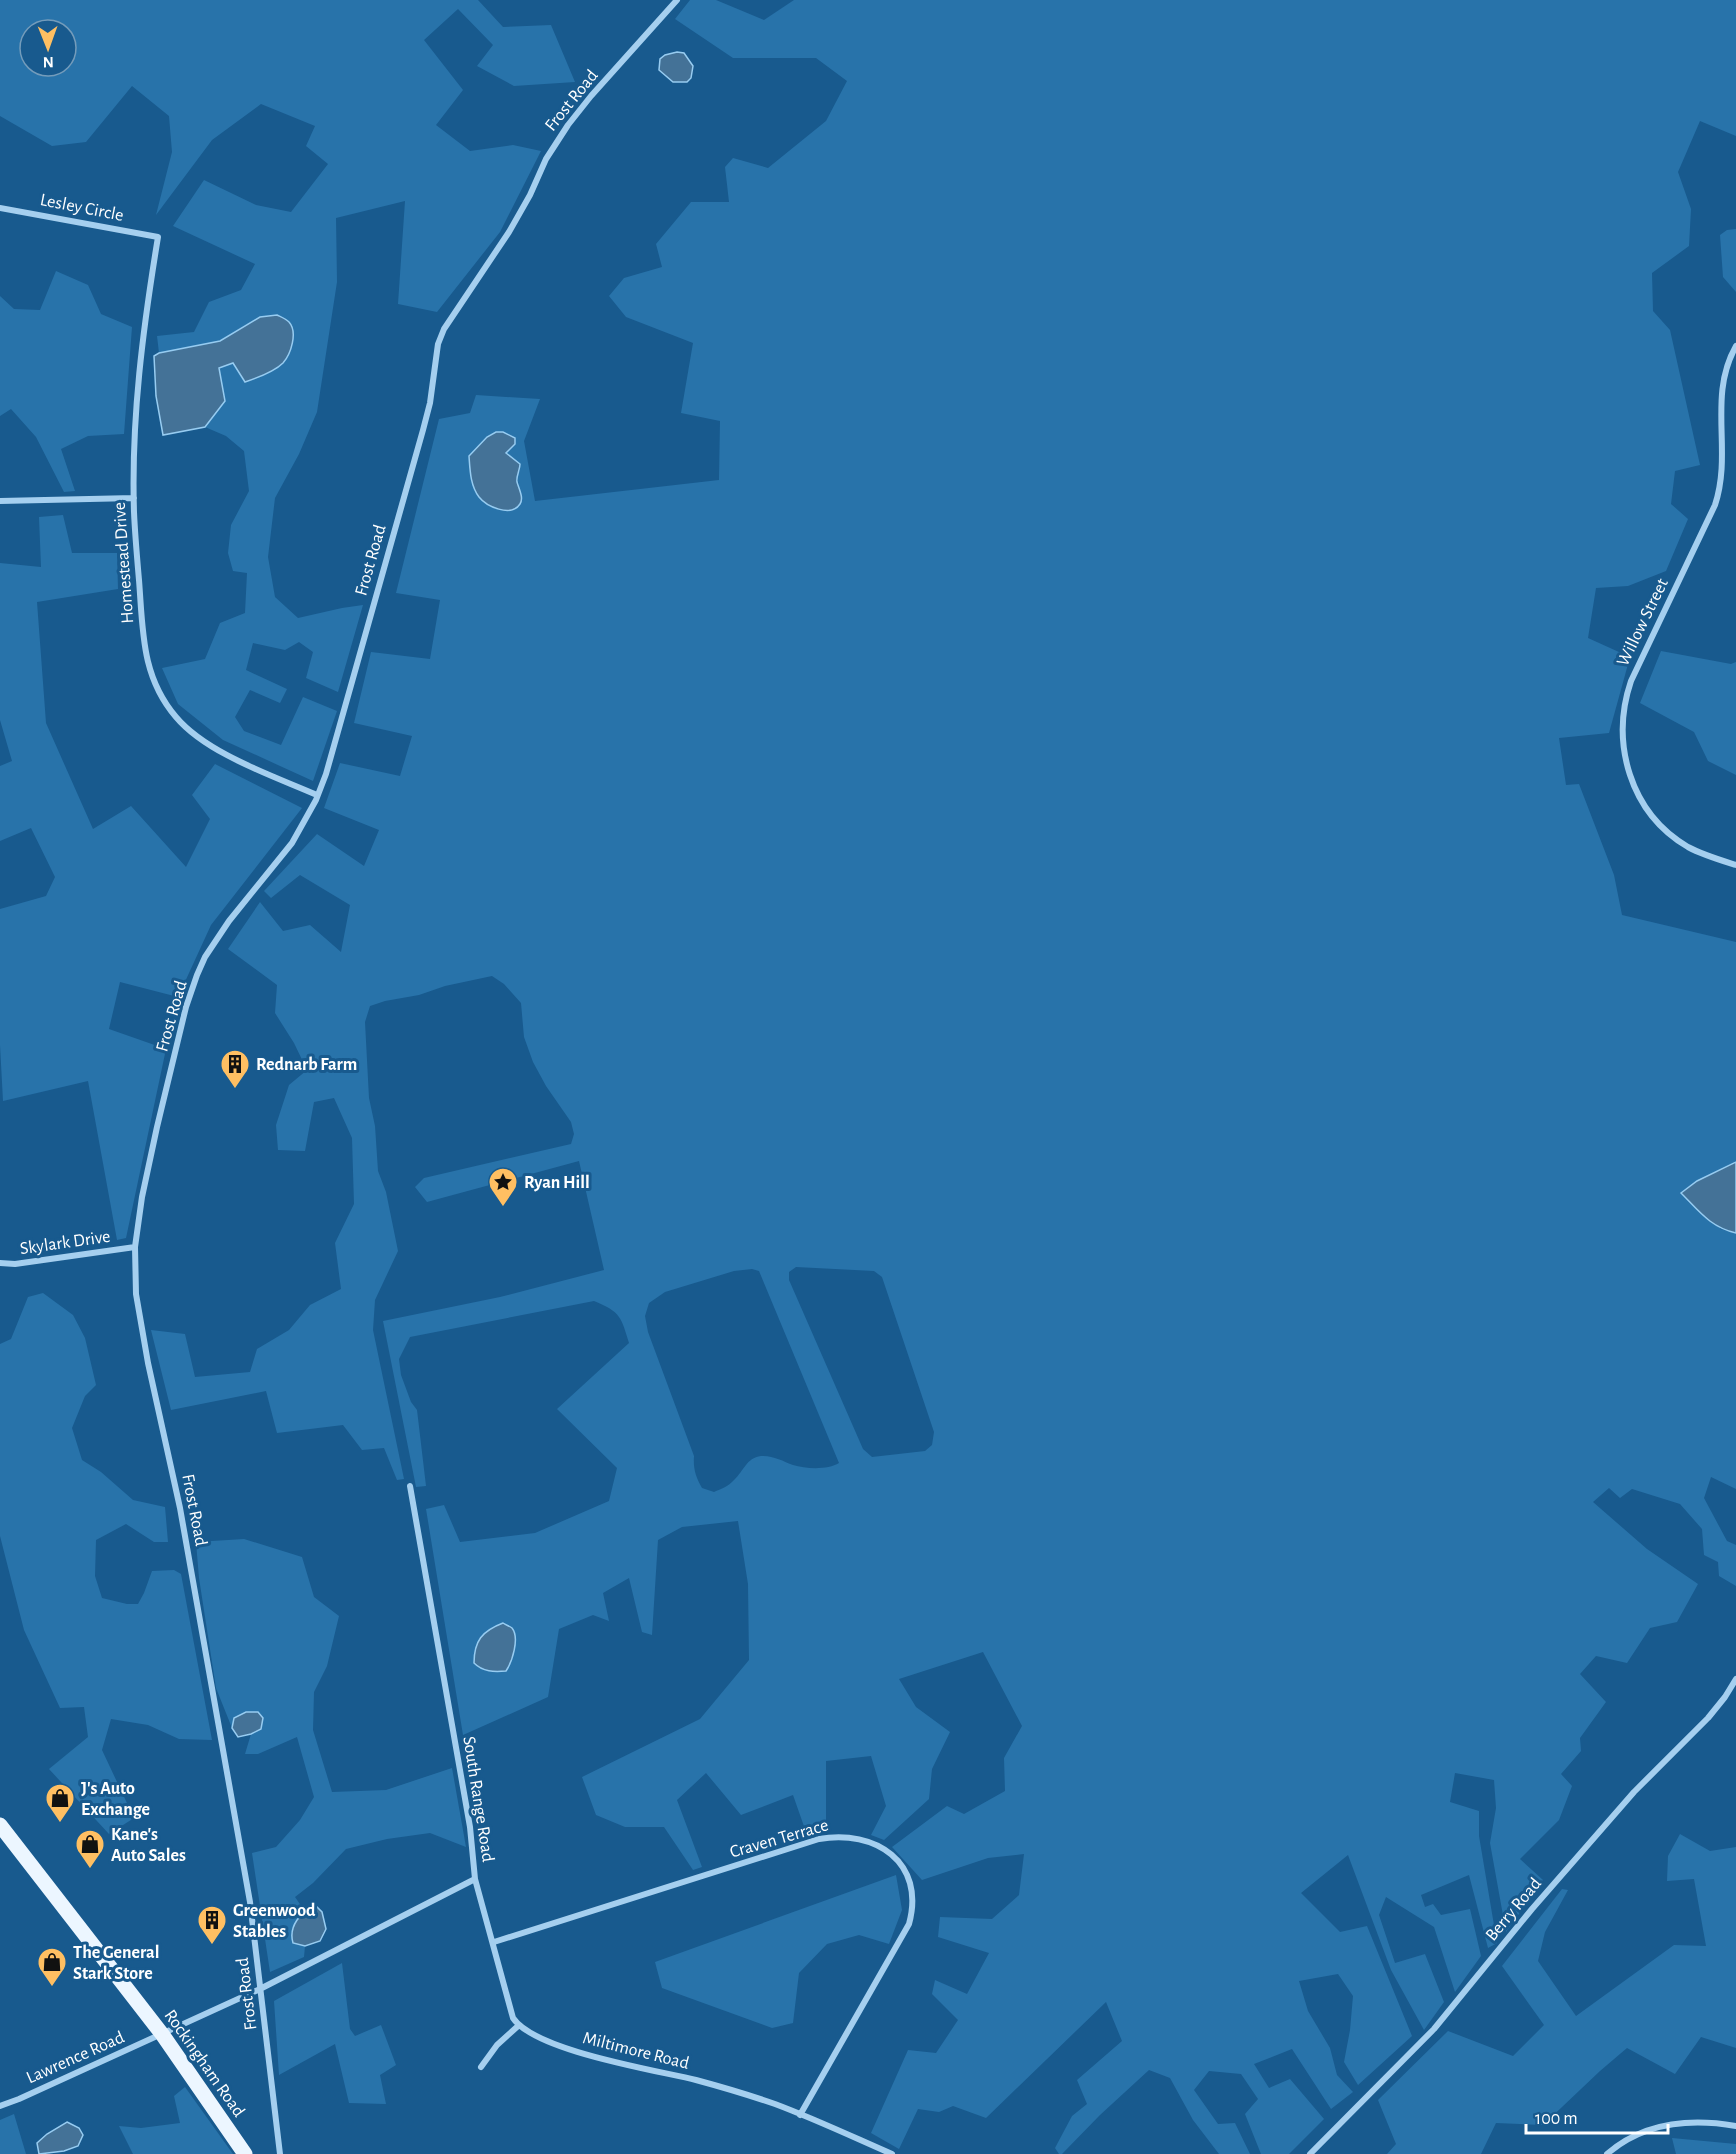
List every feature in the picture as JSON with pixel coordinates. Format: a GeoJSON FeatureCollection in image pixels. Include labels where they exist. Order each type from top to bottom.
{"type":"FeatureCollection","features":[{"type":"Feature","properties":{"kind":"main road","name":"Rockingham Road"},"geometry":{"type":"LineString","coordinates":[[0,1825],[162,2034],[245,2154]]}},
{"type":"Feature","properties":{"kind":"street","name":"Frost Road"},"geometry":{"type":"LineString","coordinates":[[280,2154],[250,1902],[180,1508],[148,1363],[136,1294],[135,1247],[142,1197],[186,1007],[197,975],[229,921],[292,843],[317,795],[331,755],[423,430],[440,337],[510,232],[546,159],[562,133],[591,96],[677,0]]}},
{"type":"Feature","properties":{"kind":"street","name":"Lesley Circle"},"geometry":{"type":"LineString","coordinates":[[0,208],[158,237]]}},
{"type":"Feature","properties":{"kind":"street","name":"Homestead Drive"},"geometry":{"type":"LineString","coordinates":[[158,237],[139,367],[134,498],[146,659],[161,696],[181,723],[202,740],[317,795]]}},
{"type":"Feature","properties":{"kind":"street","name":"Willow Street"},"geometry":{"type":"LineString","coordinates":[[1736,346],[1726,368],[1721,392],[1723,464],[1720,491],[1631,681],[1626,695],[1622,724],[1623,753],[1629,774],[1638,794],[1654,818],[1670,834],[1688,846],[1714,859],[1736,865]]}},
{"type":"Feature","properties":{"kind":"street"},"geometry":{"type":"LineString","coordinates":[[0,501],[134,498]]}},
{"type":"Feature","properties":{"kind":"street","name":"Skylark Drive"},"geometry":{"type":"LineString","coordinates":[[0,1263],[15,1264],[135,1247]]}},
{"type":"Feature","properties":{"kind":"street","name":"South Range Road"},"geometry":{"type":"LineString","coordinates":[[162,2034],[260,1989],[475,1879],[471,1836],[410,1486]]}},
{"type":"Feature","properties":{"kind":"street","name":"Berry Road"},"geometry":{"type":"LineString","coordinates":[[1310,2154],[1434,2029],[1532,1909],[1634,1792],[1708,1718],[1736,1679]]}},
{"type":"Feature","properties":{"kind":"street","name":"Craven Terrace"},"geometry":{"type":"LineString","coordinates":[[494,1942],[819,1839],[854,1837],[884,1849],[895,1859],[909,1878],[914,1900],[909,1924],[800,2115]]}},
{"type":"Feature","properties":{"kind":"street"},"geometry":{"type":"LineString","coordinates":[[475,1879],[494,1942],[508,2002],[518,2026],[497,2045],[481,2067]]}},
{"type":"Feature","properties":{"kind":"street","name":"Miltimore Road"},"geometry":{"type":"LineString","coordinates":[[518,2026],[537,2038],[563,2047],[623,2064],[698,2081],[774,2104],[892,2154]]}},
{"type":"Feature","properties":{"kind":"street","name":"Lawrence Road"},"geometry":{"type":"LineString","coordinates":[[0,2106],[162,2034]]}},
{"type":"Feature","properties":{"kind":"street"},"geometry":{"type":"LineString","coordinates":[[1607,2154],[1617,2145],[1639,2133],[1665,2125],[1689,2121],[1736,2126]]}},
{"type":"Feature","properties":{"kind":"shaded area"},"geometry":{"type":"Polygon","coordinates":[[[0,0],[478,0],[503,27],[551,25],[575,82],[514,86],[477,66],[493,45],[458,9],[424,40],[463,90],[436,125],[470,151],[513,145],[541,151],[500,232],[437,312],[398,304],[405,201],[336,218],[337,282],[317,412],[299,454],[275,498],[268,557],[275,597],[298,618],[363,605],[338,692],[306,678],[313,652],[299,642],[285,650],[253,643],[246,670],[287,689],[280,703],[250,690],[235,717],[244,731],[281,745],[303,697],[337,711],[313,781],[223,740],[178,704],[162,668],[205,659],[220,623],[245,613],[247,573],[233,571],[228,553],[231,525],[249,491],[244,451],[226,436],[205,427],[225,401],[219,368],[233,362],[260,377],[283,363],[247,324],[220,341],[159,353],[157,336],[194,332],[209,302],[241,290],[255,264],[173,226],[204,180],[256,205],[291,212],[328,164],[306,146],[315,126],[261,104],[212,140],[156,215],[172,152],[169,116],[132,86],[86,142],[52,146],[0,116],[0,0]]]}},
{"type":"Feature","properties":{"kind":"shaded area"},"geometry":{"type":"Polygon","coordinates":[[[690,0],[716,0],[764,20],[794,0],[1736,0],[1736,136],[1700,121],[1678,172],[1691,209],[1689,246],[1652,273],[1653,311],[1670,330],[1700,465],[1675,471],[1671,504],[1688,519],[1666,571],[1628,586],[1596,588],[1588,638],[1630,657],[1609,733],[1559,738],[1566,785],[1579,784],[1614,875],[1622,915],[1736,942],[1736,1162],[1720,1170],[1720,1229],[1736,1233],[1736,1489],[1711,1477],[1704,1498],[1727,1541],[1736,1545],[1736,1586],[1719,1576],[1718,1562],[1704,1555],[1702,1529],[1680,1504],[1632,1489],[1620,1498],[1609,1488],[1593,1502],[1647,1549],[1698,1584],[1677,1622],[1650,1628],[1627,1663],[1596,1656],[1580,1674],[1606,1702],[1580,1738],[1581,1751],[1561,1774],[1572,1786],[1559,1820],[1520,1859],[1543,1880],[1506,1932],[1490,1843],[1496,1808],[1494,1780],[1455,1773],[1450,1802],[1479,1811],[1479,1836],[1497,1943],[1488,1948],[1469,1875],[1421,1895],[1425,1907],[1433,1904],[1441,1915],[1470,1909],[1481,1956],[1455,1992],[1434,1927],[1386,1897],[1379,1915],[1395,1963],[1425,1954],[1444,2002],[1424,2030],[1391,1970],[1348,1855],[1301,1893],[1340,1932],[1367,1926],[1412,2036],[1358,2085],[1344,2062],[1353,1996],[1338,1974],[1299,1981],[1308,2011],[1330,2048],[1337,2075],[1353,2092],[1331,2109],[1292,2049],[1254,2064],[1269,2088],[1290,2079],[1324,2119],[1289,2154],[1261,2154],[1245,2114],[1258,2099],[1241,2074],[1209,2071],[1194,2090],[1218,2124],[1235,2123],[1250,2154],[1219,2154],[1193,2120],[1170,2078],[1149,2070],[1062,2154],[1059,2154],[1055,2148],[1072,2116],[1087,2104],[1077,2080],[1122,2041],[1106,2002],[986,2118],[953,2106],[939,2112],[918,2109],[899,2149],[871,2133],[908,2050],[936,2053],[958,2020],[932,1994],[935,1980],[967,1994],[989,1953],[938,1937],[940,1917],[992,1919],[1019,1895],[1024,1854],[988,1858],[922,1880],[892,1847],[947,1806],[964,1814],[1005,1791],[1004,1758],[1022,1726],[983,1652],[899,1679],[916,1707],[950,1732],[932,1769],[929,1799],[884,1840],[871,1835],[886,1806],[871,1756],[826,1761],[826,1827],[806,1832],[793,1795],[741,1815],[706,1773],[677,1800],[702,1867],[693,1870],[664,1827],[625,1827],[596,1815],[582,1777],[700,1719],[749,1660],[748,1584],[738,1521],[682,1527],[658,1540],[652,1635],[642,1632],[629,1578],[603,1593],[609,1621],[593,1615],[559,1629],[548,1697],[463,1735],[426,1509],[444,1505],[460,1542],[535,1533],[609,1501],[617,1468],[557,1409],[629,1343],[619,1316],[594,1301],[410,1337],[399,1359],[401,1375],[411,1402],[417,1410],[426,1486],[416,1487],[383,1321],[500,1297],[604,1270],[579,1161],[427,1202],[415,1187],[424,1178],[571,1144],[574,1134],[571,1122],[546,1086],[533,1062],[524,1037],[521,1003],[504,984],[492,976],[370,1006],[365,1022],[369,1098],[375,1126],[378,1171],[386,1192],[398,1251],[375,1300],[373,1330],[404,1479],[397,1480],[384,1448],[362,1450],[343,1425],[277,1433],[266,1391],[171,1410],[151,1330],[185,1334],[195,1377],[250,1372],[257,1349],[289,1330],[310,1305],[341,1289],[335,1243],[354,1204],[352,1138],[334,1098],[314,1102],[305,1151],[278,1150],[276,1125],[289,1085],[307,1070],[294,1043],[275,1013],[277,985],[228,949],[260,902],[283,931],[310,925],[341,952],[350,905],[300,875],[271,898],[264,891],[317,834],[364,866],[379,830],[324,808],[340,763],[400,776],[412,736],[354,723],[371,652],[430,659],[440,600],[396,593],[439,419],[470,413],[476,395],[540,399],[524,441],[535,501],[719,480],[720,421],[681,413],[693,343],[626,317],[609,296],[624,278],[662,267],[656,244],[691,202],[729,202],[725,167],[733,158],[768,168],[826,121],[847,81],[816,58],[733,58],[675,19],[690,0]],[[496,432],[487,437],[469,456],[470,474],[519,487],[517,475],[520,470],[506,453],[512,447],[503,432],[496,432]],[[796,1267],[789,1272],[789,1280],[863,1449],[872,1457],[925,1451],[932,1445],[934,1432],[882,1277],[874,1271],[796,1267]],[[752,1269],[734,1271],[665,1292],[649,1303],[645,1316],[648,1332],[694,1456],[697,1476],[702,1488],[714,1492],[730,1484],[756,1457],[773,1457],[793,1465],[810,1468],[829,1467],[839,1463],[759,1271],[752,1269]]]}},
{"type":"Feature","properties":{"kind":"shaded area"},"geometry":{"type":"Polygon","coordinates":[[[677,52],[684,53],[693,66],[691,78],[687,82],[673,82],[659,70],[660,59],[677,52]]]}},
{"type":"Feature","properties":{"kind":"shaded area"},"geometry":{"type":"Polygon","coordinates":[[[1736,229],[1736,292],[1723,277],[1720,235],[1727,230],[1736,229]]]}},
{"type":"Feature","properties":{"kind":"shaded area"},"geometry":{"type":"Polygon","coordinates":[[[56,271],[88,285],[101,314],[132,327],[124,434],[88,436],[61,449],[75,491],[64,492],[36,437],[11,409],[0,416],[0,296],[14,309],[40,310],[56,271]]]}},
{"type":"Feature","properties":{"kind":"shaded area"},"geometry":{"type":"Polygon","coordinates":[[[277,315],[289,322],[293,331],[291,349],[283,363],[260,377],[245,382],[233,363],[219,368],[225,401],[205,427],[163,435],[156,396],[154,356],[159,353],[220,341],[260,317],[277,315]]]}},
{"type":"Feature","properties":{"kind":"shaded area"},"geometry":{"type":"Polygon","coordinates":[[[496,432],[503,432],[515,438],[515,444],[506,453],[520,464],[517,480],[521,502],[511,510],[493,507],[482,500],[476,492],[471,477],[469,456],[487,437],[496,432]]]}},
{"type":"Feature","properties":{"kind":"shaded area"},"geometry":{"type":"Polygon","coordinates":[[[63,515],[72,553],[117,553],[118,589],[37,602],[46,723],[93,829],[131,806],[186,867],[210,819],[192,795],[215,764],[302,808],[211,925],[178,997],[120,982],[109,1029],[166,1049],[126,1238],[117,1240],[88,1081],[3,1101],[0,1045],[0,909],[46,896],[55,877],[31,828],[0,841],[0,766],[12,761],[0,720],[0,563],[41,567],[39,517],[63,515]]]}},
{"type":"Feature","properties":{"kind":"shaded area"},"geometry":{"type":"Polygon","coordinates":[[[1661,651],[1731,664],[1736,662],[1736,775],[1708,761],[1694,732],[1640,703],[1661,651]]]}},
{"type":"Feature","properties":{"kind":"shaded area"},"geometry":{"type":"Polygon","coordinates":[[[1736,1162],[1736,1233],[1712,1222],[1681,1193],[1697,1181],[1736,1162]]]}},
{"type":"Feature","properties":{"kind":"shaded area"},"geometry":{"type":"Polygon","coordinates":[[[43,1293],[73,1315],[85,1338],[96,1385],[85,1396],[72,1428],[82,1460],[101,1472],[133,1500],[165,1507],[168,1542],[154,1542],[126,1524],[96,1540],[95,1576],[102,1598],[127,1604],[138,1604],[152,1571],[174,1570],[181,1574],[212,1740],[179,1739],[148,1725],[111,1719],[102,1750],[134,1818],[109,1834],[49,1769],[88,1737],[84,1707],[60,1708],[24,1630],[0,1536],[0,1344],[11,1339],[28,1297],[43,1293]]]}},
{"type":"Feature","properties":{"kind":"shaded area"},"geometry":{"type":"Polygon","coordinates":[[[244,1539],[302,1557],[314,1597],[339,1616],[327,1666],[314,1692],[313,1730],[332,1792],[386,1790],[452,1768],[466,1847],[430,1833],[387,1839],[346,1849],[313,1883],[295,1897],[304,1910],[293,1927],[293,1943],[305,1946],[304,1957],[270,1972],[252,1853],[276,1847],[300,1820],[314,1797],[297,1737],[258,1754],[245,1754],[251,1734],[261,1729],[234,1718],[232,1728],[216,1688],[199,1578],[196,1542],[244,1539]]]}},
{"type":"Feature","properties":{"kind":"shaded area"},"geometry":{"type":"Polygon","coordinates":[[[503,1623],[512,1628],[515,1638],[513,1656],[508,1667],[506,1671],[489,1671],[481,1668],[474,1663],[478,1643],[485,1633],[503,1623]]]}},
{"type":"Feature","properties":{"kind":"shaded area"},"geometry":{"type":"Polygon","coordinates":[[[246,1712],[258,1712],[263,1718],[261,1729],[238,1737],[232,1728],[234,1718],[246,1712]]]}},
{"type":"Feature","properties":{"kind":"shaded area"},"geometry":{"type":"Polygon","coordinates":[[[1680,1834],[1710,1851],[1736,1847],[1736,2048],[1701,2037],[1675,2074],[1627,2048],[1543,2125],[1496,2123],[1481,2154],[1387,2154],[1396,2144],[1378,2100],[1448,2031],[1513,2056],[1544,2025],[1502,1966],[1562,1889],[1568,1890],[1545,1932],[1538,1961],[1576,2016],[1674,1945],[1706,1946],[1694,1879],[1667,1881],[1668,1856],[1680,1834]]]}},
{"type":"Feature","properties":{"kind":"shaded area"},"geometry":{"type":"Polygon","coordinates":[[[896,1875],[902,1910],[889,1944],[859,1935],[827,1944],[799,1973],[793,2023],[772,2028],[662,1988],[655,1962],[896,1875]]]}},
{"type":"Feature","properties":{"kind":"shaded area"},"geometry":{"type":"Polygon","coordinates":[[[315,1905],[322,1912],[326,1929],[320,1941],[305,1946],[293,1943],[294,1925],[305,1912],[315,1905]]]}},
{"type":"Feature","properties":{"kind":"shaded area"},"geometry":{"type":"Polygon","coordinates":[[[342,1963],[350,2029],[355,2036],[381,2025],[396,2065],[380,2075],[386,2104],[349,2103],[335,2044],[279,2075],[274,2001],[342,1963]]]}},
{"type":"Feature","properties":{"kind":"shaded area"},"geometry":{"type":"Polygon","coordinates":[[[185,2087],[233,2154],[133,2154],[119,2126],[141,2128],[180,2123],[174,2096],[185,2087]]]}},
{"type":"Feature","properties":{"kind":"shaded area"},"geometry":{"type":"Polygon","coordinates":[[[14,2114],[26,2154],[0,2154],[0,2120],[14,2114]]]}},
{"type":"Feature","properties":{"kind":"shaded area"},"geometry":{"type":"Polygon","coordinates":[[[67,2122],[79,2128],[83,2135],[78,2146],[64,2151],[39,2154],[37,2143],[67,2122]]]}},
{"type":"Feature","properties":{"kind":"shaded area"},"geometry":{"type":"Polygon","coordinates":[[[1672,2138],[1736,2144],[1736,2154],[1676,2154],[1672,2138]]]}},
{"type":"Feature","properties":{"kind":"place","name":"Rednarb Farm"},"geometry":{"type":"Point","coordinates":[235,1090]}},
{"type":"Feature","properties":{"kind":"place","name":"Ryan Hill"},"geometry":{"type":"Point","coordinates":[503,1208]}},
{"type":"Feature","properties":{"kind":"place","name":"J's Auto Exchange"},"geometry":{"type":"Point","coordinates":[60,1824]}},
{"type":"Feature","properties":{"kind":"place","name":"Kane's Auto Sales"},"geometry":{"type":"Point","coordinates":[90,1870]}},
{"type":"Feature","properties":{"kind":"place","name":"Greenwood Stables"},"geometry":{"type":"Point","coordinates":[212,1946]}},
{"type":"Feature","properties":{"kind":"place","name":"The General Stark Store"},"geometry":{"type":"Point","coordinates":[52,1988]}}]}
